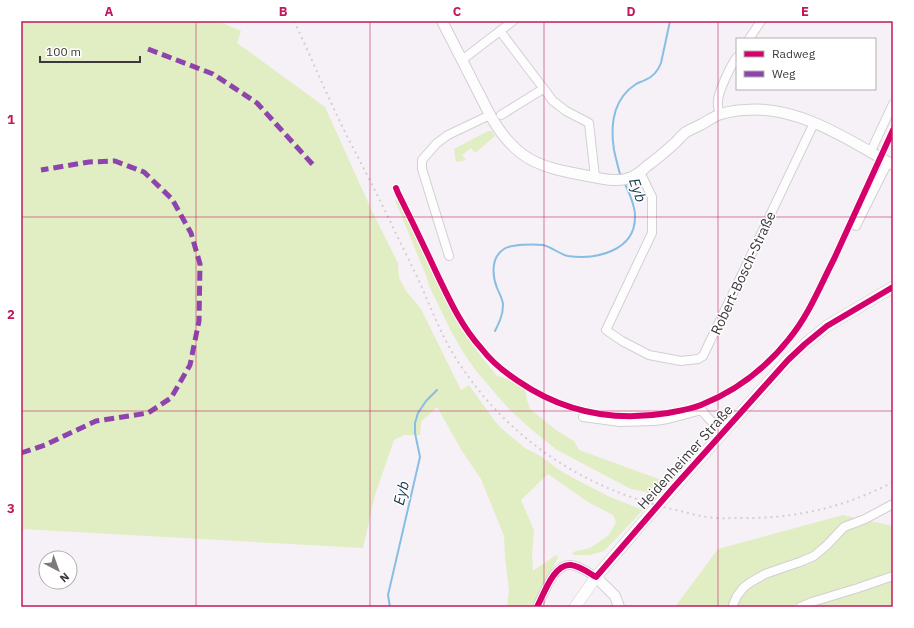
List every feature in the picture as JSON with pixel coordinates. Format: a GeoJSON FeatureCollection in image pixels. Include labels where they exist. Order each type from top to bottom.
{"type":"FeatureCollection","features":[{"type":"Feature","properties":{"kind":"main road","name":"Heidenheimer Straße"},"geometry":{"type":"LineString","coordinates":[[575,607],[596,578],[674,487],[788,360],[816,333],[837,319],[893,287]]}},
{"type":"Feature","properties":{"kind":"street"},"geometry":{"type":"LineString","coordinates":[[442,21],[497,127],[505,138],[521,154],[540,165],[558,171],[614,181],[636,175],[662,155],[686,132],[720,114],[745,110],[782,112],[814,123],[890,164],[856,226]]}},
{"type":"Feature","properties":{"kind":"street"},"geometry":{"type":"LineString","coordinates":[[462,60],[513,21]]}},
{"type":"Feature","properties":{"kind":"street"},"geometry":{"type":"LineString","coordinates":[[750,38],[761,21]]}},
{"type":"Feature","properties":{"kind":"street"},"geometry":{"type":"LineString","coordinates":[[500,31],[554,101],[566,111],[589,123],[594,177]]}},
{"type":"Feature","properties":{"kind":"street"},"geometry":{"type":"LineString","coordinates":[[720,114],[718,102],[721,90],[732,63],[736,58]]}},
{"type":"Feature","properties":{"kind":"street"},"geometry":{"type":"LineString","coordinates":[[501,115],[543,88]]}},
{"type":"Feature","properties":{"kind":"street"},"geometry":{"type":"LineString","coordinates":[[870,152],[893,104]]}},
{"type":"Feature","properties":{"kind":"street"},"geometry":{"type":"LineString","coordinates":[[449,256],[422,169],[422,160],[448,135],[490,115]]}},
{"type":"Feature","properties":{"kind":"street","name":"Robert-Bosch-Straße"},"geometry":{"type":"LineString","coordinates":[[636,175],[652,197],[652,232],[606,330],[622,341],[649,355],[681,361],[698,359],[703,356],[814,123]]}},
{"type":"Feature","properties":{"kind":"street","name":"Heidenheimer Straße"},"geometry":{"type":"LineString","coordinates":[[583,417],[620,422],[655,421],[702,410],[708,418],[724,432]]}},
{"type":"Feature","properties":{"kind":"street"},"geometry":{"type":"LineString","coordinates":[[733,607],[744,587],[765,574],[814,556],[844,527],[865,519],[893,504]]}},
{"type":"Feature","properties":{"kind":"street"},"geometry":{"type":"LineString","coordinates":[[538,607],[554,573],[561,567],[570,564],[577,566],[596,578],[616,596],[619,607]]}},
{"type":"Feature","properties":{"kind":"street"},"geometry":{"type":"LineString","coordinates":[[800,607],[893,576]]}},
{"type":"Feature","properties":{"kind":"green space"},"geometry":{"type":"Polygon","coordinates":[[[21,21],[218,21],[241,31],[237,43],[325,107],[372,211],[398,263],[399,278],[406,291],[421,309],[461,390],[469,385],[502,429],[525,448],[542,457],[559,470],[577,480],[610,497],[643,510],[604,551],[590,555],[573,555],[573,552],[590,548],[609,535],[616,522],[613,515],[588,502],[548,474],[521,500],[534,530],[532,555],[533,571],[556,555],[558,558],[532,607],[507,607],[509,590],[504,536],[481,479],[462,451],[437,407],[421,422],[420,435],[404,435],[394,440],[375,495],[363,548],[21,529],[21,21]]]}},
{"type":"Feature","properties":{"kind":"green space"},"geometry":{"type":"Polygon","coordinates":[[[488,131],[492,131],[495,136],[475,153],[471,148],[462,155],[466,160],[456,162],[454,149],[488,131]]]}},
{"type":"Feature","properties":{"kind":"green space"},"geometry":{"type":"Polygon","coordinates":[[[398,198],[461,328],[497,376],[510,379],[525,389],[530,409],[556,430],[574,441],[579,450],[667,482],[656,495],[631,489],[557,450],[509,409],[476,371],[451,331],[429,286],[395,200],[398,198]]]}},
{"type":"Feature","properties":{"kind":"green space"},"geometry":{"type":"Polygon","coordinates":[[[843,515],[893,526],[893,575],[786,607],[675,607],[718,549],[843,515]]]}},
{"type":"Feature","properties":{"kind":"green space"},"geometry":{"type":"Polygon","coordinates":[[[893,579],[893,607],[794,607],[857,587],[893,579]]]}},
{"type":"Feature","properties":{"kind":"waterway","name":"Eyb"},"geometry":{"type":"LineString","coordinates":[[621,177],[613,141],[613,122],[615,113],[622,97],[628,90],[637,83],[650,77],[658,69],[661,63],[670,21]]}},
{"type":"Feature","properties":{"kind":"waterway","name":"Eyb"},"geometry":{"type":"LineString","coordinates":[[495,331],[503,309],[502,301],[494,278],[495,261],[500,252],[507,247],[517,245],[543,245],[565,255],[579,257],[612,251],[628,238],[633,229],[635,210],[624,182]]}},
{"type":"Feature","properties":{"kind":"waterway","name":"Eyb"},"geometry":{"type":"LineString","coordinates":[[390,607],[388,595],[420,457],[415,433],[415,423],[418,413],[426,401],[437,390]]}},
{"type":"Feature","properties":{"kind":"railway"},"geometry":{"type":"LineString","coordinates":[[294,21],[340,122],[391,223],[450,349],[475,386],[498,412],[523,435],[550,456],[579,474],[609,489],[642,501],[711,518],[761,518],[800,514],[838,505],[875,491],[893,482]]}},
{"type":"Feature","properties":{"kind":"marked path"},"geometry":{"type":"LineString","coordinates":[[148,49],[213,74],[257,103],[315,167]]}},
{"type":"Feature","properties":{"kind":"marked path"},"geometry":{"type":"LineString","coordinates":[[21,453],[45,445],[96,421],[148,413],[171,398],[190,365],[199,321],[200,264],[191,233],[172,199],[144,172],[115,161],[89,162],[41,170]]}},
{"type":"Feature","properties":{"kind":"cycle path"},"geometry":{"type":"LineString","coordinates":[[396,188],[456,312],[467,331],[498,366],[535,392],[571,407],[609,415],[628,416],[668,413],[701,405],[738,386],[750,378],[770,360],[796,330],[814,300],[834,259],[893,130]]}},
{"type":"Feature","properties":{"kind":"cycle path"},"geometry":{"type":"LineString","coordinates":[[537,607],[550,580],[560,569],[565,566],[571,565],[578,567],[596,577],[674,487],[788,360],[827,326],[893,287]]}}]}
